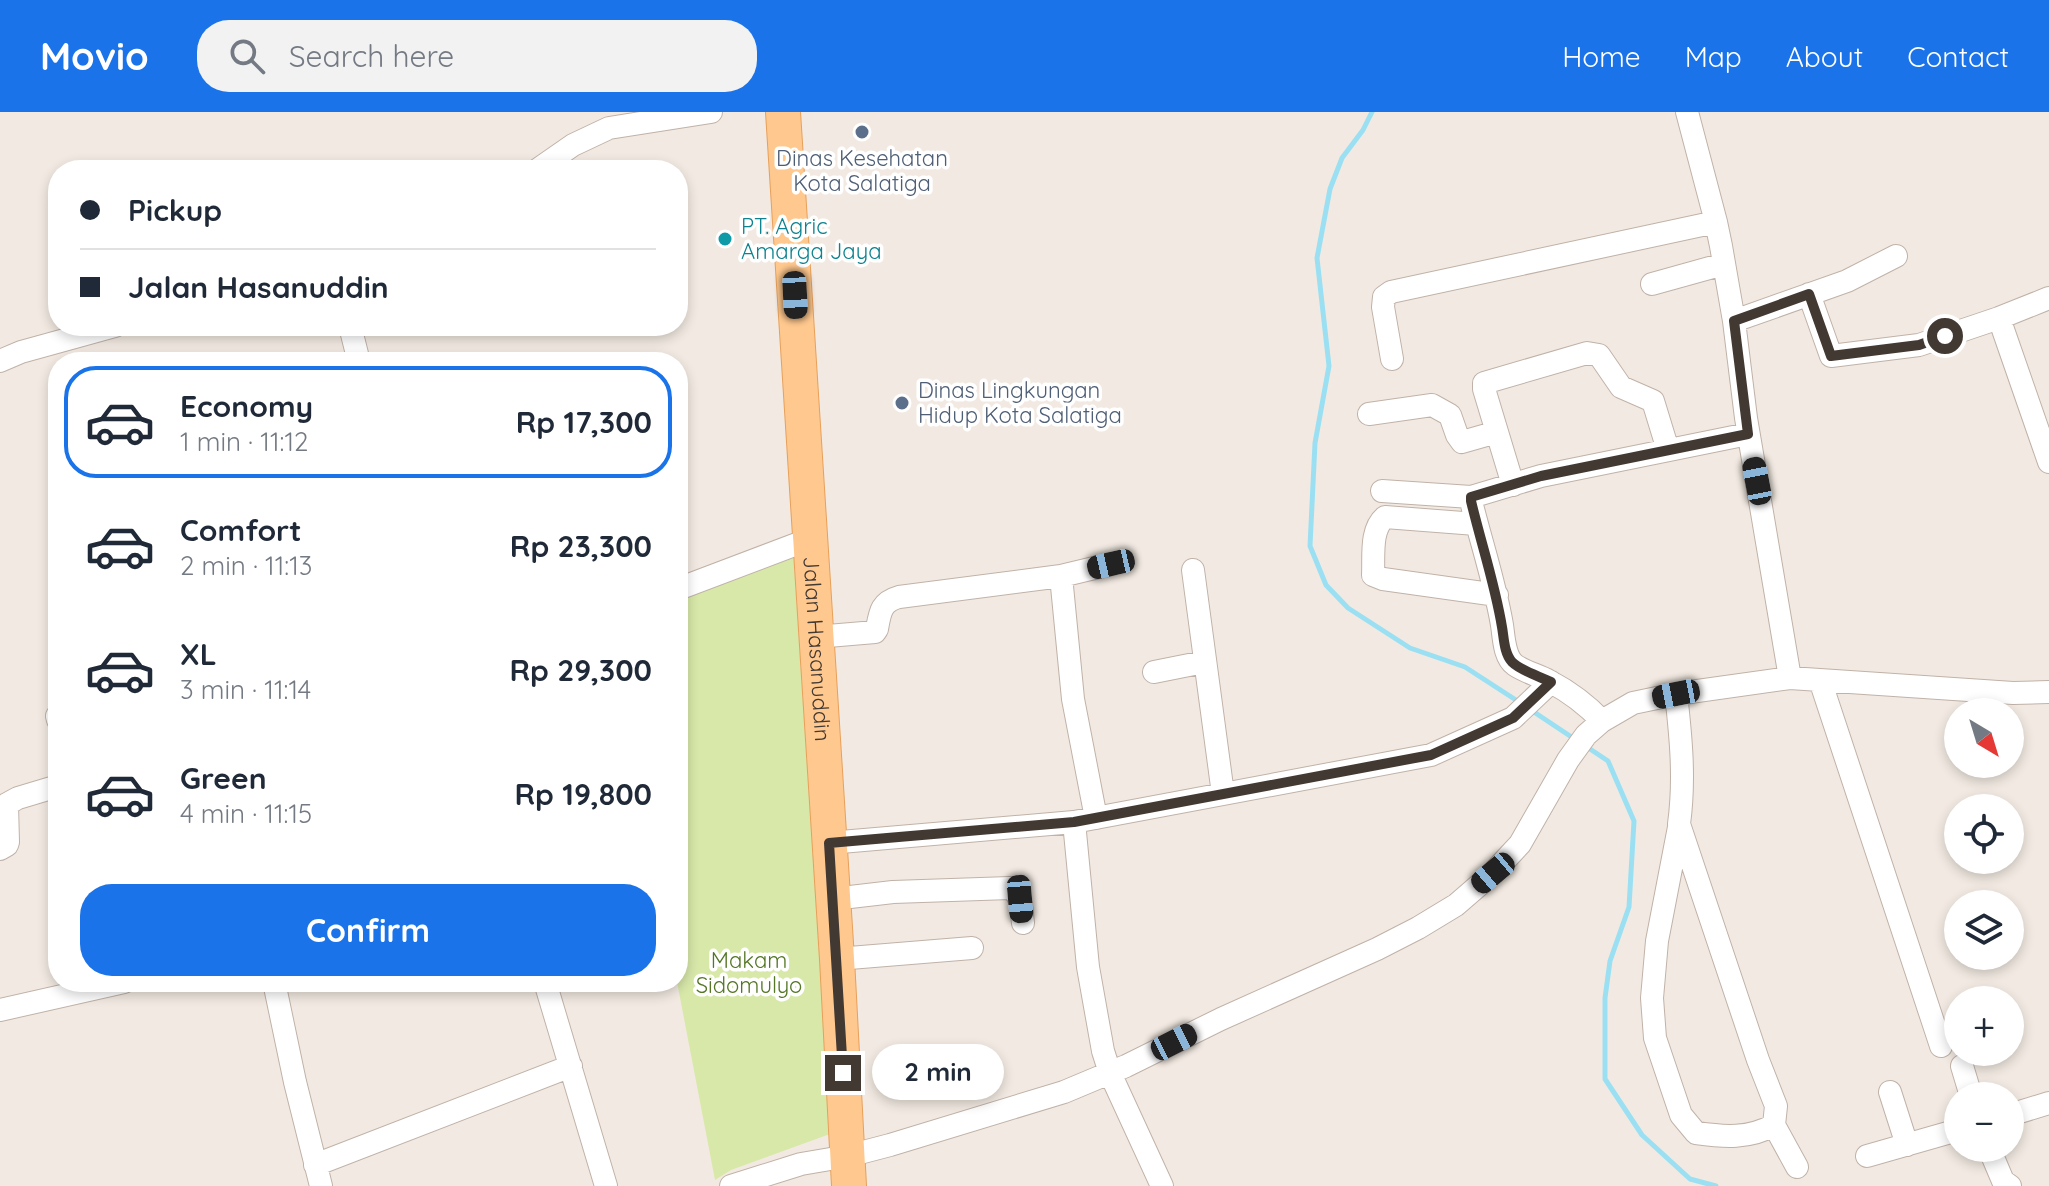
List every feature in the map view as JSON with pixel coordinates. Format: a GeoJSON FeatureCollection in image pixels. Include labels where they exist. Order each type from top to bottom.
{"type":"FeatureCollection","features":[{"type":"Feature","properties":{"kind":"main road","name":"Jalan Hasanuddin"},"geometry":{"type":"LineString","coordinates":[[783,112],[848,1171]]}},
{"type":"Feature","properties":{"kind":"street"},"geometry":{"type":"LineString","coordinates":[[551,160],[573,145],[609,128],[711,112]]}},
{"type":"Feature","properties":{"kind":"street"},"geometry":{"type":"LineString","coordinates":[[1687,112],[1724,264],[1748,434],[1790,678]]}},
{"type":"Feature","properties":{"kind":"street"},"geometry":{"type":"LineString","coordinates":[[1392,359],[1383,307],[1384,297],[1391,292],[1716,222]]}},
{"type":"Feature","properties":{"kind":"street"},"geometry":{"type":"LineString","coordinates":[[1734,321],[1847,281],[1896,256]]}},
{"type":"Feature","properties":{"kind":"street"},"geometry":{"type":"LineString","coordinates":[[1652,284],[1724,264]]}},
{"type":"Feature","properties":{"kind":"street"},"geometry":{"type":"LineString","coordinates":[[1809,294],[1831,356],[1919,345],[2049,298]]}},
{"type":"Feature","properties":{"kind":"street"},"geometry":{"type":"LineString","coordinates":[[1999,318],[2049,462]]}},
{"type":"Feature","properties":{"kind":"street"},"geometry":{"type":"LineString","coordinates":[[0,361],[79,336]]}},
{"type":"Feature","properties":{"kind":"street"},"geometry":{"type":"LineString","coordinates":[[1513,485],[1484,383],[1587,353],[1599,355],[1621,387],[1653,401],[1668,450]]}},
{"type":"Feature","properties":{"kind":"street"},"geometry":{"type":"LineString","coordinates":[[1369,414],[1432,405],[1450,415],[1462,442],[1497,432]]}},
{"type":"Feature","properties":{"kind":"street"},"geometry":{"type":"LineString","coordinates":[[1382,491],[1471,497],[1541,476],[1748,434]]}},
{"type":"Feature","properties":{"kind":"street"},"geometry":{"type":"LineString","coordinates":[[1471,497],[1497,595],[1509,659],[1569,693],[1594,728]]}},
{"type":"Feature","properties":{"kind":"street"},"geometry":{"type":"LineString","coordinates":[[1476,524],[1385,517],[1376,529],[1373,575],[1497,595]]}},
{"type":"Feature","properties":{"kind":"street"},"geometry":{"type":"LineString","coordinates":[[688,585],[810,539]]}},
{"type":"Feature","properties":{"kind":"street"},"geometry":{"type":"LineString","coordinates":[[816,637],[875,632],[882,606],[899,597],[1061,576],[1111,564]]}},
{"type":"Feature","properties":{"kind":"street"},"geometry":{"type":"LineString","coordinates":[[1193,570],[1223,794]]}},
{"type":"Feature","properties":{"kind":"street"},"geometry":{"type":"LineString","coordinates":[[1061,576],[1085,820],[1089,980],[1110,1073],[1162,1186]]}},
{"type":"Feature","properties":{"kind":"street"},"geometry":{"type":"LineString","coordinates":[[1154,672],[1204,662]]}},
{"type":"Feature","properties":{"kind":"street"},"geometry":{"type":"LineString","coordinates":[[731,1186],[801,1164],[848,1171],[890,1145],[1064,1092],[1418,928],[1456,905],[1493,873],[1520,844],[1568,760],[1594,728],[1633,703],[1790,678],[2013,693],[2047,699]]}},
{"type":"Feature","properties":{"kind":"street"},"geometry":{"type":"LineString","coordinates":[[1820,680],[1941,1046]]}},
{"type":"Feature","properties":{"kind":"street"},"geometry":{"type":"LineString","coordinates":[[829,843],[1085,820],[1431,755],[1513,718],[1551,682]]}},
{"type":"Feature","properties":{"kind":"street"},"geometry":{"type":"LineString","coordinates":[[1676,694],[1683,796],[1657,941],[1652,998],[1655,1038],[1681,1115],[1696,1133],[1727,1137],[1761,1132],[1774,1125]]}},
{"type":"Feature","properties":{"kind":"street"},"geometry":{"type":"LineString","coordinates":[[0,849],[8,842],[7,804],[48,789]]}},
{"type":"Feature","properties":{"kind":"street"},"geometry":{"type":"LineString","coordinates":[[1679,824],[1776,1106],[1774,1125],[1797,1167]]}},
{"type":"Feature","properties":{"kind":"street"},"geometry":{"type":"LineString","coordinates":[[833,899],[893,892],[1010,888],[1019,895],[1023,923]]}},
{"type":"Feature","properties":{"kind":"street"},"geometry":{"type":"LineString","coordinates":[[837,959],[972,948]]}},
{"type":"Feature","properties":{"kind":"street"},"geometry":{"type":"LineString","coordinates":[[0,1010],[80,992]]}},
{"type":"Feature","properties":{"kind":"street"},"geometry":{"type":"LineString","coordinates":[[276,992],[318,1176],[571,1066]]}},
{"type":"Feature","properties":{"kind":"street"},"geometry":{"type":"LineString","coordinates":[[548,992],[606,1186]]}},
{"type":"Feature","properties":{"kind":"street"},"geometry":{"type":"LineString","coordinates":[[1962,1066],[1967,1082]]}},
{"type":"Feature","properties":{"kind":"street"},"geometry":{"type":"LineString","coordinates":[[1890,1092],[1907,1145]]}},
{"type":"Feature","properties":{"kind":"street"},"geometry":{"type":"LineString","coordinates":[[2024,1111],[2049,1103]]}},
{"type":"Feature","properties":{"kind":"street"},"geometry":{"type":"LineString","coordinates":[[1867,1156],[1944,1134]]}},
{"type":"Feature","properties":{"kind":"street"},"geometry":{"type":"LineString","coordinates":[[1995,1162],[2003,1181],[2010,1186]]}},
{"type":"Feature","properties":{"kind":"green space","name":"Makam Sidomulyo"},"geometry":{"type":"Polygon","coordinates":[[[793,547],[823,1012],[841,1130],[731,1170],[715,1180],[679,992],[688,992],[688,582],[793,547]]]}},
{"type":"Feature","properties":{"kind":"waterway"},"geometry":{"type":"LineString","coordinates":[[1372,112],[1342,158],[1330,189],[1317,258],[1329,366],[1315,443],[1310,546],[1326,585],[1348,608],[1410,648],[1465,667],[1519,702]]}},
{"type":"Feature","properties":{"kind":"waterway"},"geometry":{"type":"LineString","coordinates":[[1531,710],[1576,740]]}},
{"type":"Feature","properties":{"kind":"waterway"},"geometry":{"type":"LineString","coordinates":[[1584,745],[1608,761],[1634,821],[1629,907],[1610,961],[1605,998],[1605,1079],[1642,1135],[1690,1179],[1716,1186]]}},
{"type":"Feature","properties":{"kind":"place","name":"Dinas Kesehatan Kota Salatiga"},"geometry":{"type":"Point","coordinates":[862,132]}},
{"type":"Feature","properties":{"kind":"place","name":"PT. Agric Amarga Jaya"},"geometry":{"type":"Point","coordinates":[725,239]}},
{"type":"Feature","properties":{"kind":"place","name":"Dinas Lingkungan Hidup Kota Salatiga"},"geometry":{"type":"Point","coordinates":[902,403]}},
{"type":"Feature","properties":{"kind":"route"},"geometry":{"type":"LineString","coordinates":[[843,1073],[829,843],[1074,822],[1431,755],[1513,718],[1551,682],[1509,659],[1497,595],[1471,497],[1541,476],[1748,434],[1734,321],[1809,294],[1831,356],[1919,345],[1945,336]]}}]}
